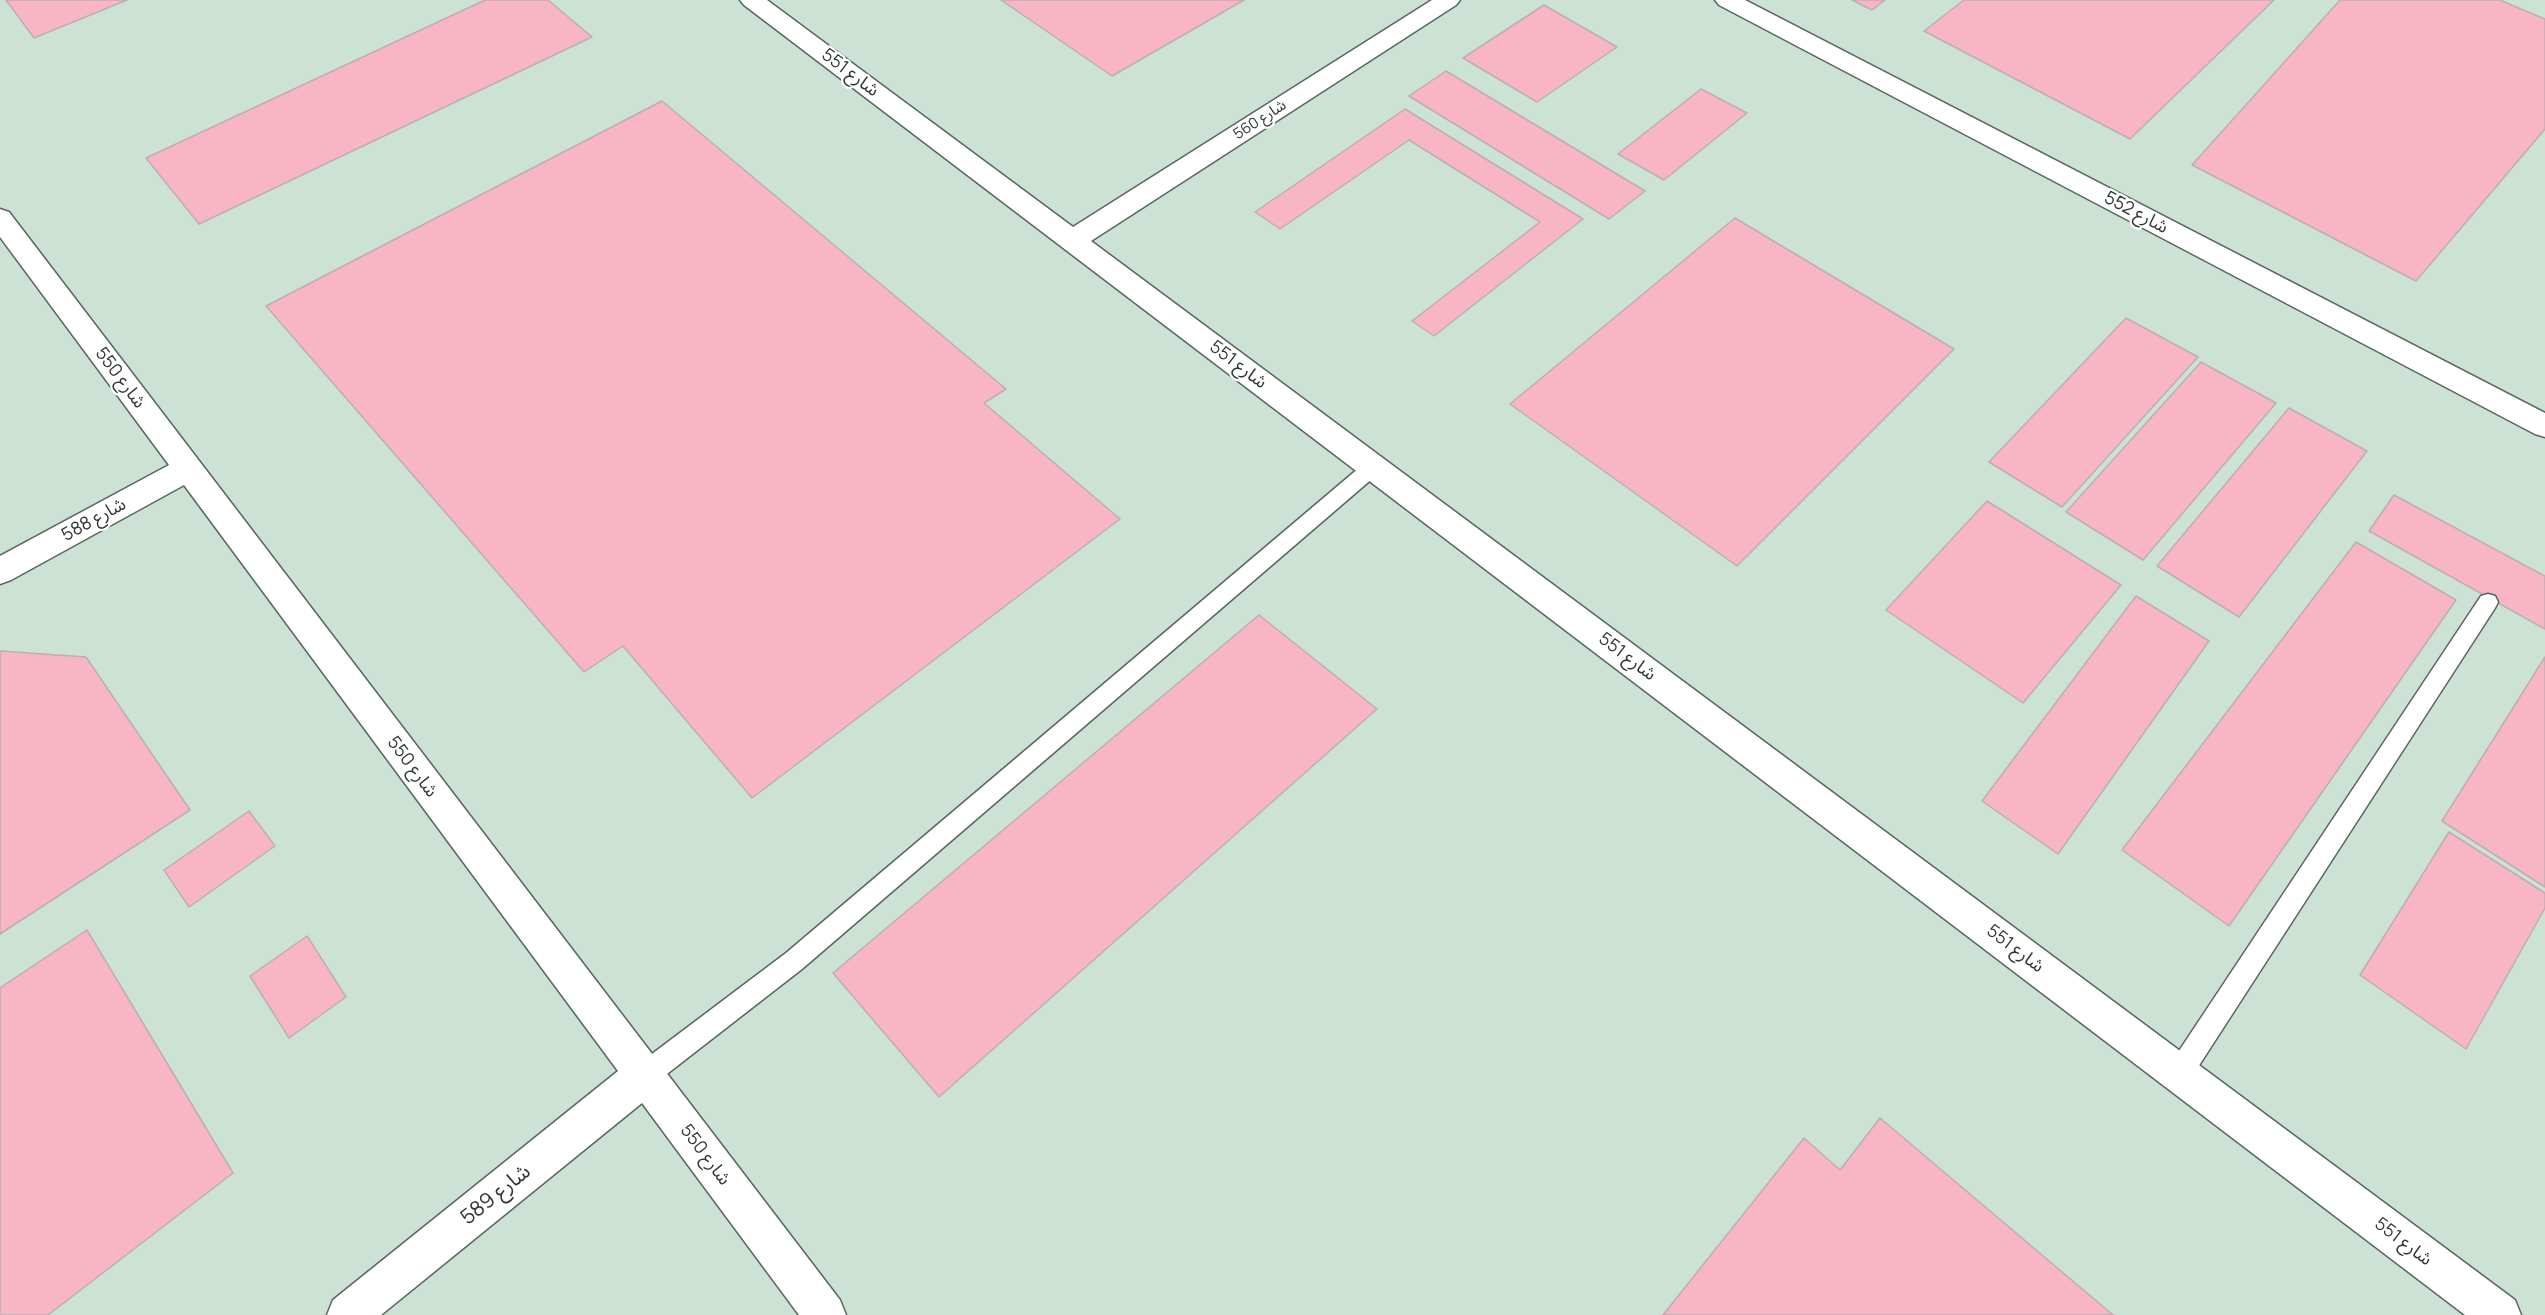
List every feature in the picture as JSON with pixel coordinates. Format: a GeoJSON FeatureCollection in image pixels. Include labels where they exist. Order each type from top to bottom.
{"type":"FeatureCollection","features":[{"type":"Feature","properties":{"kind":"street","name":"شارع 551"},"geometry":{"type":"LineString","coordinates":[[752,0],[2180,1072],[2500,1315]]}},
{"type":"Feature","properties":{"kind":"street","name":"شارع 560"},"geometry":{"type":"LineString","coordinates":[[1073,240],[1448,0]]}},
{"type":"Feature","properties":{"kind":"street","name":"شارع 552"},"geometry":{"type":"LineString","coordinates":[[1727,0],[2545,426]]}},
{"type":"Feature","properties":{"kind":"street","name":"شارع 550"},"geometry":{"type":"LineString","coordinates":[[0,218],[825,1315]]}},
{"type":"Feature","properties":{"kind":"street","name":"شارع 588"},"geometry":{"type":"LineString","coordinates":[[0,571],[188,469]]}},
{"type":"Feature","properties":{"kind":"street","name":"شارع 589"},"geometry":{"type":"LineString","coordinates":[[348,1315],[645,1075]]}},
{"type":"Feature","properties":{"kind":"lane"},"geometry":{"type":"LineString","coordinates":[[645,1075],[794,961],[1373,467]]}},
{"type":"Feature","properties":{"kind":"lane"},"geometry":{"type":"LineString","coordinates":[[2180,1072],[2488,602]]}},
{"type":"Feature","properties":{"kind":"shaded area"},"geometry":{"type":"Polygon","coordinates":[[[0,0],[2545,0],[2545,1315],[0,1315],[0,0]]]}},
{"type":"Feature","properties":{"kind":"building"},"geometry":{"type":"Polygon","coordinates":[[[6,0],[127,0],[34,38],[6,0]]]}},
{"type":"Feature","properties":{"kind":"building"},"geometry":{"type":"Polygon","coordinates":[[[485,0],[548,0],[592,37],[199,224],[146,158],[485,0]]]}},
{"type":"Feature","properties":{"kind":"building"},"geometry":{"type":"Polygon","coordinates":[[[1001,0],[1244,0],[1112,76],[1001,0]]]}},
{"type":"Feature","properties":{"kind":"building"},"geometry":{"type":"Polygon","coordinates":[[[1852,0],[1885,0],[1872,10],[1852,0]]]}},
{"type":"Feature","properties":{"kind":"building"},"geometry":{"type":"Polygon","coordinates":[[[1964,0],[2274,0],[2130,139],[1924,31],[1964,0]]]}},
{"type":"Feature","properties":{"kind":"building"},"geometry":{"type":"Polygon","coordinates":[[[2340,0],[2500,0],[2545,19],[2545,129],[2416,281],[2192,165],[2340,0]]]}},
{"type":"Feature","properties":{"kind":"building"},"geometry":{"type":"Polygon","coordinates":[[[1544,5],[1617,47],[1537,102],[1463,58],[1544,5]]]}},
{"type":"Feature","properties":{"kind":"building"},"geometry":{"type":"Polygon","coordinates":[[[1446,71],[1645,191],[1609,219],[1409,96],[1446,71]]]}},
{"type":"Feature","properties":{"kind":"building"},"geometry":{"type":"Polygon","coordinates":[[[1701,89],[1747,113],[1664,180],[1618,154],[1701,89]]]}},
{"type":"Feature","properties":{"kind":"building"},"geometry":{"type":"Polygon","coordinates":[[[662,101],[1006,389],[984,403],[1120,519],[752,798],[623,646],[584,672],[266,306],[662,101]]]}},
{"type":"Feature","properties":{"kind":"building"},"geometry":{"type":"Polygon","coordinates":[[[1405,109],[1583,219],[1434,336],[1412,321],[1540,222],[1409,140],[1280,229],[1255,212],[1405,109]]]}},
{"type":"Feature","properties":{"kind":"building"},"geometry":{"type":"Polygon","coordinates":[[[1735,218],[1954,349],[1737,566],[1510,404],[1735,218]]]}},
{"type":"Feature","properties":{"kind":"building"},"geometry":{"type":"Polygon","coordinates":[[[2126,318],[2198,357],[2062,507],[1989,462],[2126,318]]]}},
{"type":"Feature","properties":{"kind":"building"},"geometry":{"type":"Polygon","coordinates":[[[2201,362],[2276,403],[2143,560],[2066,512],[2201,362]]]}},
{"type":"Feature","properties":{"kind":"building"},"geometry":{"type":"Polygon","coordinates":[[[2289,408],[2367,451],[2239,617],[2157,566],[2289,408]]]}},
{"type":"Feature","properties":{"kind":"building"},"geometry":{"type":"Polygon","coordinates":[[[2394,495],[2545,576],[2545,629],[2369,531],[2394,495]]]}},
{"type":"Feature","properties":{"kind":"building"},"geometry":{"type":"Polygon","coordinates":[[[1987,501],[2121,585],[2023,703],[1886,610],[1987,501]]]}},
{"type":"Feature","properties":{"kind":"building"},"geometry":{"type":"Polygon","coordinates":[[[2356,542],[2456,600],[2229,926],[2122,850],[2356,542]]]}},
{"type":"Feature","properties":{"kind":"building"},"geometry":{"type":"Polygon","coordinates":[[[2136,596],[2209,641],[2058,854],[1982,801],[2136,596]]]}},
{"type":"Feature","properties":{"kind":"building"},"geometry":{"type":"Polygon","coordinates":[[[1259,615],[1377,709],[939,1097],[833,973],[1259,615]]]}},
{"type":"Feature","properties":{"kind":"building"},"geometry":{"type":"Polygon","coordinates":[[[0,651],[86,657],[190,810],[0,934],[0,651]]]}},
{"type":"Feature","properties":{"kind":"building"},"geometry":{"type":"Polygon","coordinates":[[[2545,657],[2545,887],[2442,821],[2545,657]]]}},
{"type":"Feature","properties":{"kind":"building"},"geometry":{"type":"Polygon","coordinates":[[[249,811],[275,846],[189,907],[164,870],[249,811]]]}},
{"type":"Feature","properties":{"kind":"building"},"geometry":{"type":"Polygon","coordinates":[[[2449,832],[2545,893],[2545,908],[2466,1049],[2360,975],[2449,832]]]}},
{"type":"Feature","properties":{"kind":"building"},"geometry":{"type":"Polygon","coordinates":[[[87,930],[233,1173],[48,1315],[0,1315],[0,988],[87,930]]]}},
{"type":"Feature","properties":{"kind":"building"},"geometry":{"type":"Polygon","coordinates":[[[307,936],[346,997],[289,1038],[250,976],[307,936]]]}},
{"type":"Feature","properties":{"kind":"building"},"geometry":{"type":"Polygon","coordinates":[[[1880,1118],[2113,1315],[1663,1315],[1804,1138],[1840,1170],[1880,1118]]]}}]}
